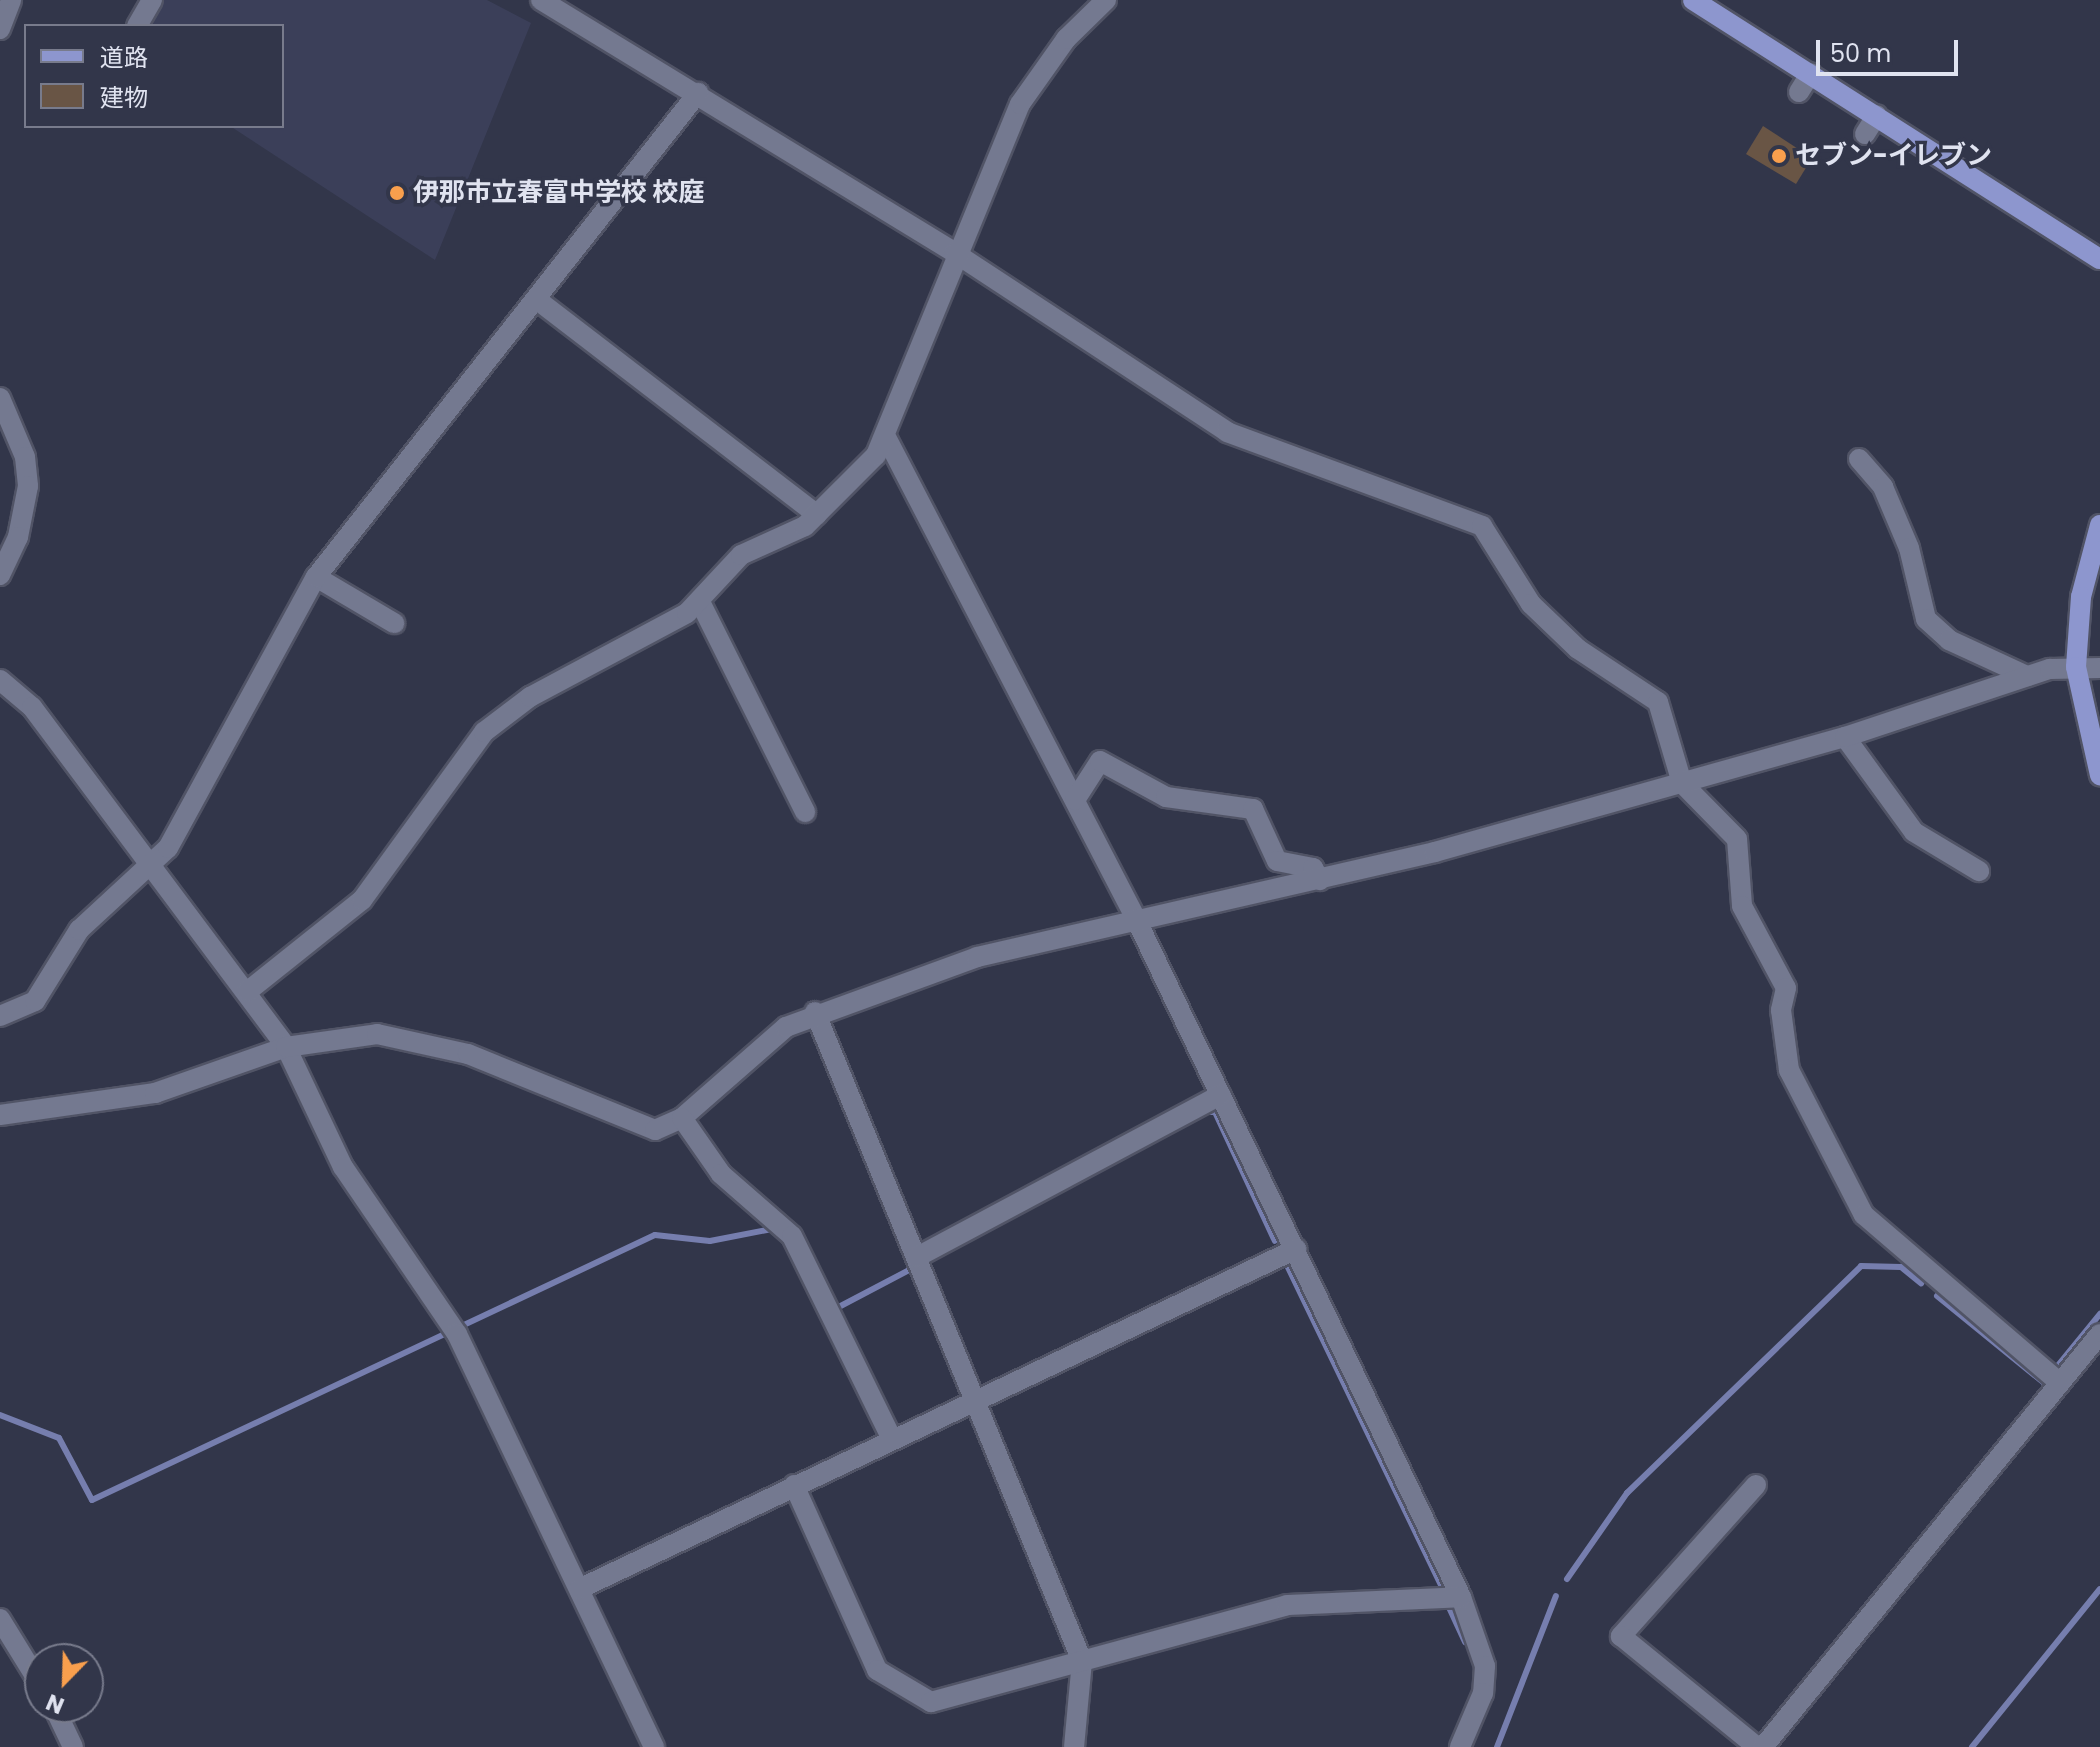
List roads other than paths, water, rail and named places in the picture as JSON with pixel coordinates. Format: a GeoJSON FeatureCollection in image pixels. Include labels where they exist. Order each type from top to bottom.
{"type":"FeatureCollection","features":[{"type":"Feature","properties":{"kind":"main road"},"geometry":{"type":"LineString","coordinates":[[1693,0],[2100,259]]}},
{"type":"Feature","properties":{"kind":"main road"},"geometry":{"type":"LineString","coordinates":[[2100,525],[2081,597],[2076,667],[2100,775]]}},
{"type":"Feature","properties":{"kind":"street"},"geometry":{"type":"LineString","coordinates":[[0,29],[11,0]]}},
{"type":"Feature","properties":{"kind":"street"},"geometry":{"type":"LineString","coordinates":[[138,24],[152,0]]}},
{"type":"Feature","properties":{"kind":"street"},"geometry":{"type":"LineString","coordinates":[[541,0],[698,93],[955,253],[1227,432],[1482,526],[1531,604],[1578,649],[1658,702],[1682,783],[1737,839],[1742,906],[1786,988],[1781,1010],[1789,1070],[1864,1215],[2060,1383]]}},
{"type":"Feature","properties":{"kind":"street"},"geometry":{"type":"LineString","coordinates":[[248,991],[362,900],[484,732],[530,697],[700,602],[741,555],[817,515],[887,439],[955,253],[1020,104],[1066,39],[1106,0]]}},
{"type":"Feature","properties":{"kind":"street"},"geometry":{"type":"LineString","coordinates":[[1799,92],[1811,73]]}},
{"type":"Feature","properties":{"kind":"street"},"geometry":{"type":"LineString","coordinates":[[0,1016],[35,1001],[79,930],[153,865],[190,812],[316,577],[698,93]]}},
{"type":"Feature","properties":{"kind":"street"},"geometry":{"type":"LineString","coordinates":[[1865,134],[1877,115]]}},
{"type":"Feature","properties":{"kind":"street"},"geometry":{"type":"LineString","coordinates":[[536,299],[817,515]]}},
{"type":"Feature","properties":{"kind":"street"},"geometry":{"type":"LineString","coordinates":[[0,398],[25,457],[28,486],[18,537],[0,575]]}},
{"type":"Feature","properties":{"kind":"street"},"geometry":{"type":"LineString","coordinates":[[887,439],[1136,919],[1461,1597],[1485,1666],[1480,1704],[1460,1747]]}},
{"type":"Feature","properties":{"kind":"street"},"geometry":{"type":"LineString","coordinates":[[1859,459],[1883,487],[1904,536],[1926,619],[1949,640],[2027,676]]}},
{"type":"Feature","properties":{"kind":"street"},"geometry":{"type":"LineString","coordinates":[[316,577],[394,623]]}},
{"type":"Feature","properties":{"kind":"street"},"geometry":{"type":"LineString","coordinates":[[700,602],[805,812]]}},
{"type":"Feature","properties":{"kind":"street"},"geometry":{"type":"LineString","coordinates":[[0,1115],[155,1093],[286,1047],[366,1035],[422,1040],[655,1130],[682,1118],[751,1054],[815,1012],[856,1006],[977,957],[1320,880],[1845,737],[2027,676],[2076,667],[2100,668]]}},
{"type":"Feature","properties":{"kind":"street"},"geometry":{"type":"LineString","coordinates":[[0,680],[32,707],[248,991],[286,1047],[343,1167],[455,1330],[654,1747]]}},
{"type":"Feature","properties":{"kind":"street"},"geometry":{"type":"LineString","coordinates":[[1845,737],[1914,832],[1979,871]]}},
{"type":"Feature","properties":{"kind":"street"},"geometry":{"type":"LineString","coordinates":[[1075,800],[1100,761],[1166,797],[1253,809],[1277,861],[1313,868],[1320,880]]}},
{"type":"Feature","properties":{"kind":"street"},"geometry":{"type":"LineString","coordinates":[[815,1012],[976,1397],[1082,1661],[1074,1747]]}},
{"type":"Feature","properties":{"kind":"street"},"geometry":{"type":"LineString","coordinates":[[917,1257],[1221,1095]]}},
{"type":"Feature","properties":{"kind":"street"},"geometry":{"type":"LineString","coordinates":[[682,1118],[721,1174],[792,1236],[891,1437]]}},
{"type":"Feature","properties":{"kind":"street"},"geometry":{"type":"LineString","coordinates":[[579,1589],[891,1437],[1296,1249]]}},
{"type":"Feature","properties":{"kind":"street"},"geometry":{"type":"LineString","coordinates":[[1756,1485],[1621,1636],[1760,1747],[2100,1334]]}},
{"type":"Feature","properties":{"kind":"street"},"geometry":{"type":"LineString","coordinates":[[794,1485],[877,1670],[917,1697],[947,1699],[1287,1605],[1461,1597]]}},
{"type":"Feature","properties":{"kind":"street"},"geometry":{"type":"LineString","coordinates":[[0,1619],[24,1658]]}},
{"type":"Feature","properties":{"kind":"street"},"geometry":{"type":"LineString","coordinates":[[62,1723],[73,1747]]}},
{"type":"Feature","properties":{"kind":"waterway"},"geometry":{"type":"LineString","coordinates":[[1208,1112],[1215,1112],[1275,1241]]}},
{"type":"Feature","properties":{"kind":"waterway"},"geometry":{"type":"LineString","coordinates":[[0,1415],[59,1438],[92,1500],[655,1235],[710,1241],[772,1229]]}},
{"type":"Feature","properties":{"kind":"waterway"},"geometry":{"type":"LineString","coordinates":[[1284,1259],[1443,1589]]}},
{"type":"Feature","properties":{"kind":"waterway"},"geometry":{"type":"LineString","coordinates":[[1567,1579],[1627,1493],[1861,1266],[1901,1267],[1921,1283]]}},
{"type":"Feature","properties":{"kind":"waterway"},"geometry":{"type":"LineString","coordinates":[[833,1310],[913,1268]]}},
{"type":"Feature","properties":{"kind":"waterway"},"geometry":{"type":"LineString","coordinates":[[1937,1296],[2044,1383]]}},
{"type":"Feature","properties":{"kind":"waterway"},"geometry":{"type":"LineString","coordinates":[[2056,1368],[2100,1314]]}},
{"type":"Feature","properties":{"kind":"waterway"},"geometry":{"type":"LineString","coordinates":[[1972,1747],[2100,1589]]}},
{"type":"Feature","properties":{"kind":"waterway"},"geometry":{"type":"LineString","coordinates":[[1497,1747],[1556,1596]]}},
{"type":"Feature","properties":{"kind":"waterway"},"geometry":{"type":"LineString","coordinates":[[1447,1603],[1465,1642]]}},
{"type":"Feature","properties":{"kind":"place","name":"セブン-イレブン"},"geometry":{"type":"Point","coordinates":[1779,156]}},
{"type":"Feature","properties":{"kind":"place","name":"伊那市立春富中学校 校庭"},"geometry":{"type":"Point","coordinates":[397,193]}}]}
